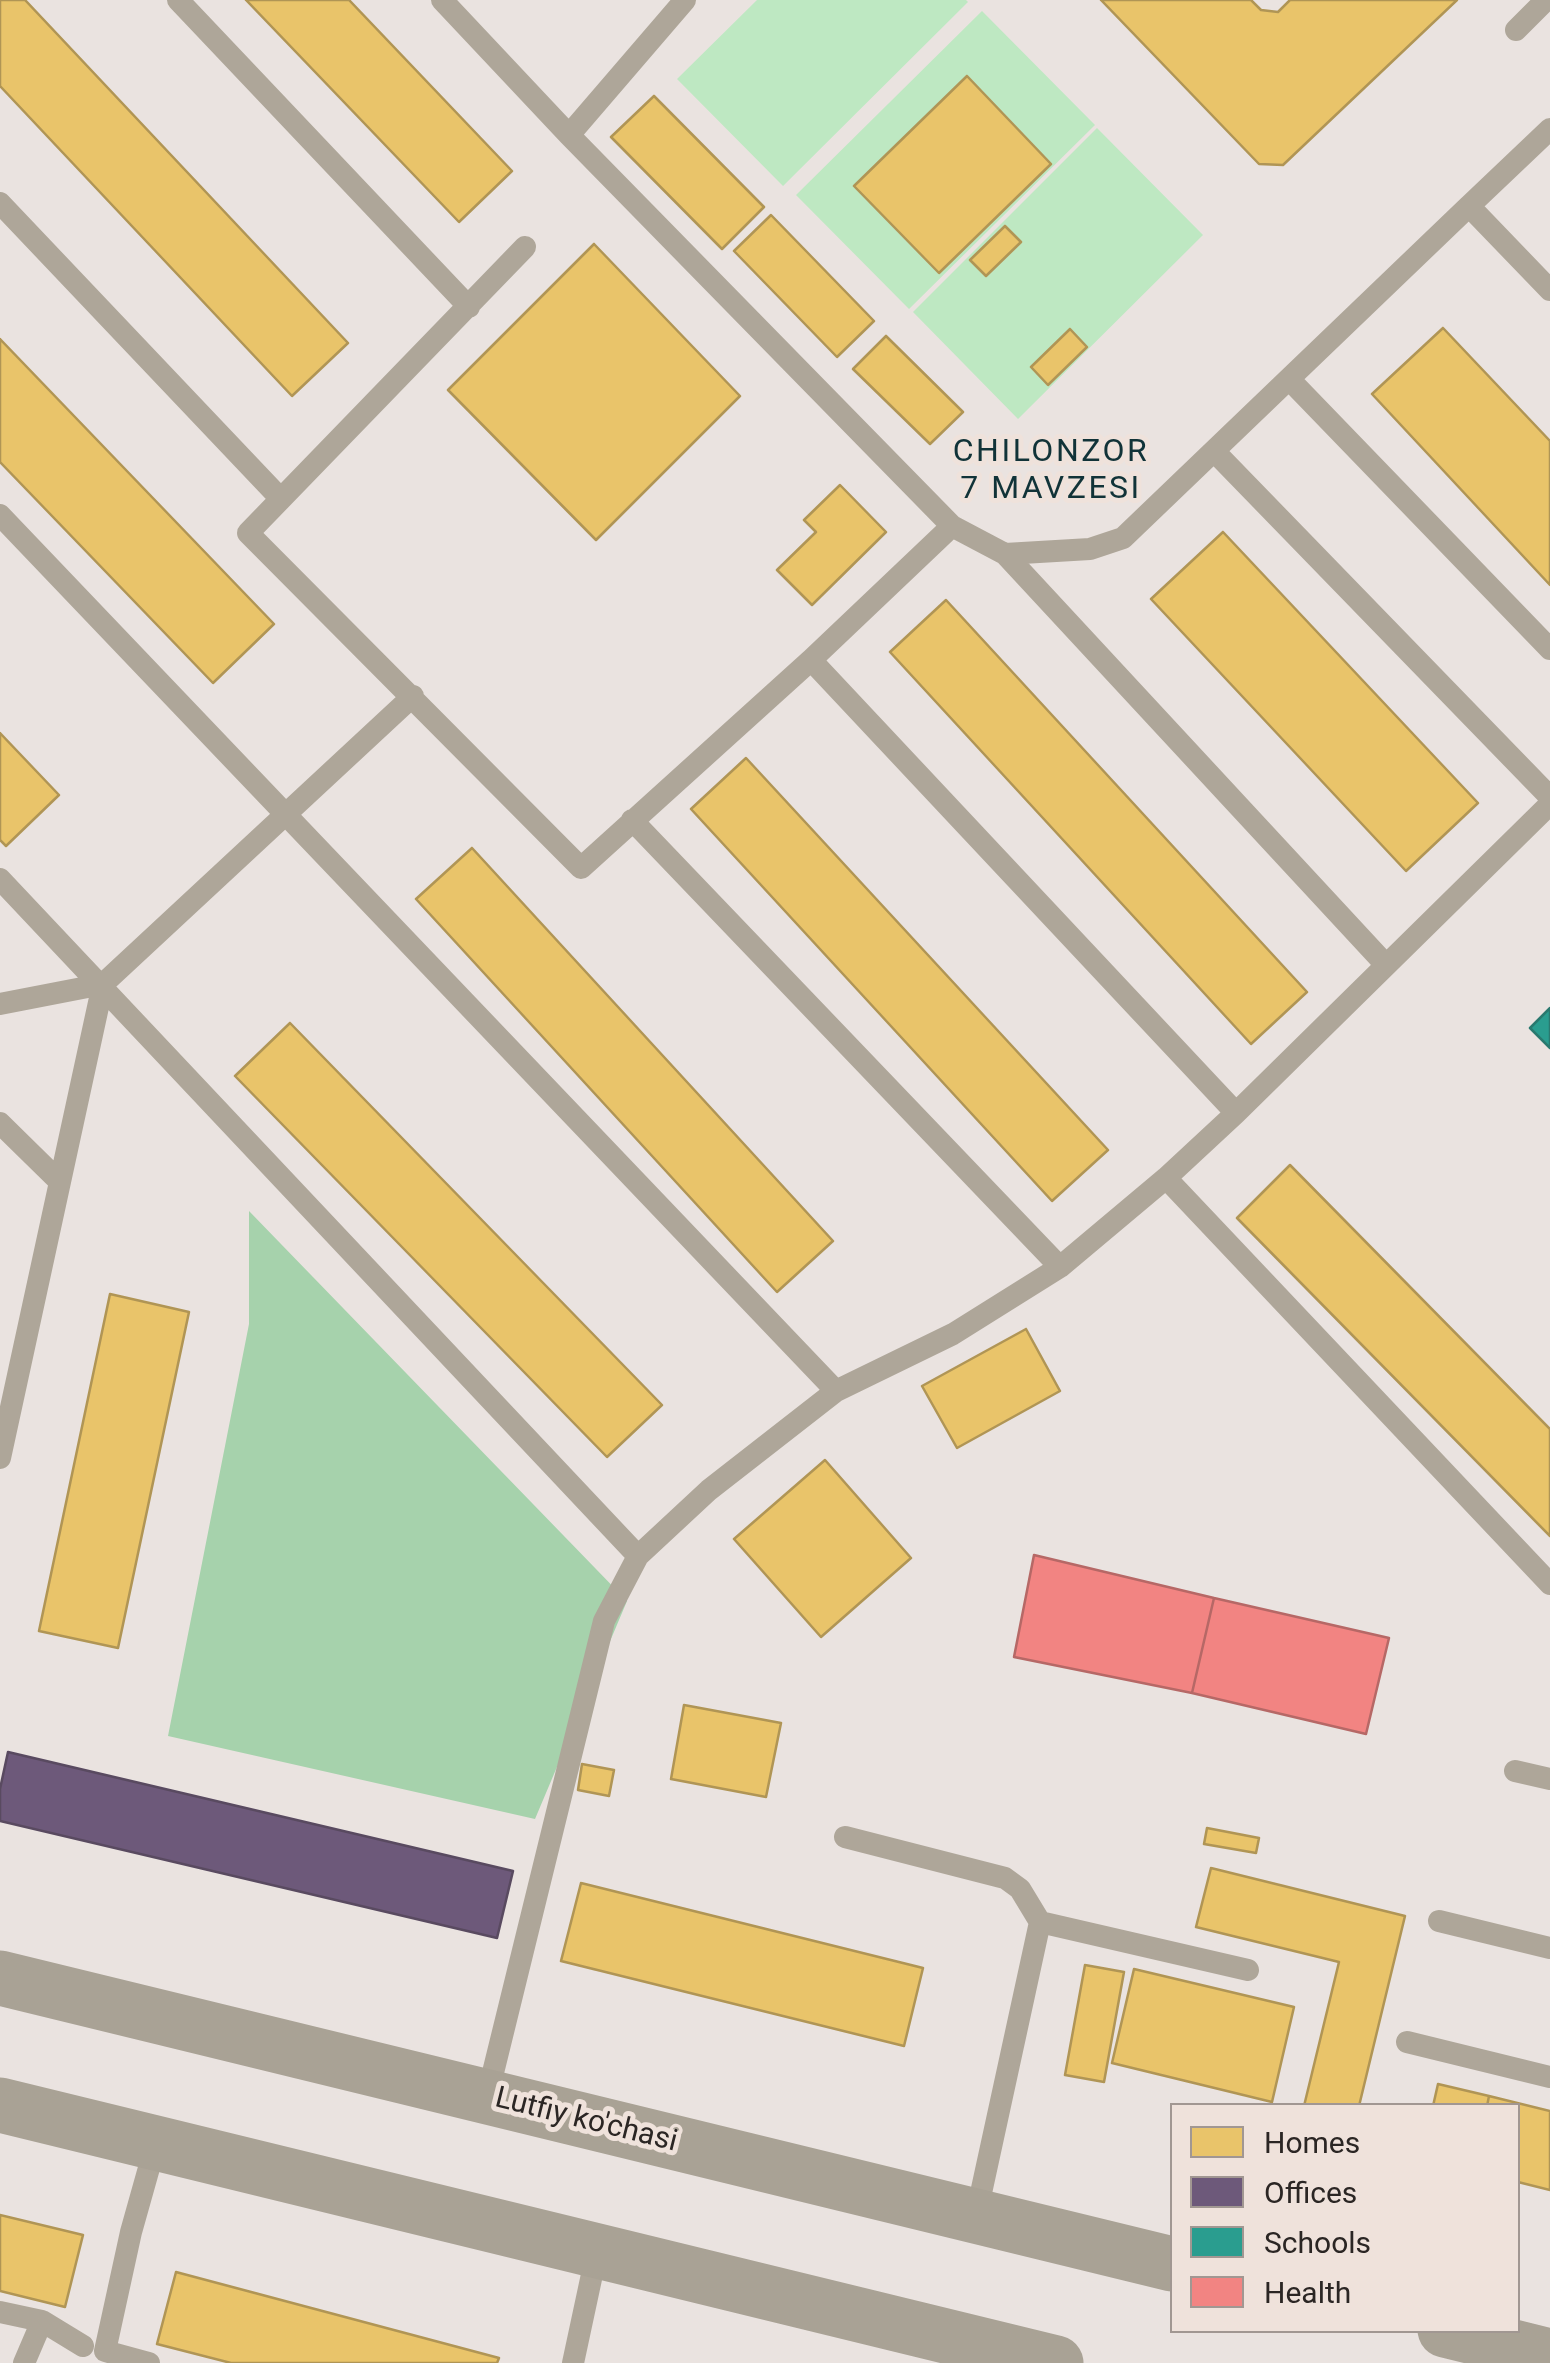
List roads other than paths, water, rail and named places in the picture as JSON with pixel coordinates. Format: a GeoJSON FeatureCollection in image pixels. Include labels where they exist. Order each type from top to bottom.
{"type":"FeatureCollection","features":[{"type":"Feature","properties":{"kind":"main road","name":"Lutfiy ko'chasi"},"geometry":{"type":"LineString","coordinates":[[0,1978],[1170,2264]]}},
{"type":"Feature","properties":{"kind":"main road"},"geometry":{"type":"LineString","coordinates":[[0,2105],[1056,2363]]}},
{"type":"Feature","properties":{"kind":"main road"},"geometry":{"type":"LineString","coordinates":[[1466,2343],[1550,2356]]}},
{"type":"Feature","properties":{"kind":"lane"},"geometry":{"type":"LineString","coordinates":[[178,0],[469,307]]}},
{"type":"Feature","properties":{"kind":"lane"},"geometry":{"type":"LineString","coordinates":[[442,0],[952,526],[1005,554],[1386,965]]}},
{"type":"Feature","properties":{"kind":"lane"},"geometry":{"type":"LineString","coordinates":[[569,135],[685,0]]}},
{"type":"Feature","properties":{"kind":"lane"},"geometry":{"type":"LineString","coordinates":[[1516,30],[1546,0]]}},
{"type":"Feature","properties":{"kind":"lane"},"geometry":{"type":"LineString","coordinates":[[1005,554],[1090,549],[1123,538],[1550,129]]}},
{"type":"Feature","properties":{"kind":"lane"},"geometry":{"type":"LineString","coordinates":[[0,203],[280,498]]}},
{"type":"Feature","properties":{"kind":"lane"},"geometry":{"type":"LineString","coordinates":[[1469,206],[1550,290]]}},
{"type":"Feature","properties":{"kind":"lane"},"geometry":{"type":"LineString","coordinates":[[524,247],[248,533],[581,868],[952,526]]}},
{"type":"Feature","properties":{"kind":"lane"},"geometry":{"type":"LineString","coordinates":[[1289,379],[1550,649]]}},
{"type":"Feature","properties":{"kind":"lane"},"geometry":{"type":"LineString","coordinates":[[1214,450],[1550,796]]}},
{"type":"Feature","properties":{"kind":"lane"},"geometry":{"type":"LineString","coordinates":[[0,515],[836,1391]]}},
{"type":"Feature","properties":{"kind":"lane"},"geometry":{"type":"LineString","coordinates":[[810,660],[1236,1113]]}},
{"type":"Feature","properties":{"kind":"lane"},"geometry":{"type":"LineString","coordinates":[[0,1004],[103,984],[413,696]]}},
{"type":"Feature","properties":{"kind":"lane"},"geometry":{"type":"LineString","coordinates":[[487,2097],[604,1621],[638,1556],[709,1490],[836,1391],[952,1334],[1060,1267],[1236,1113],[1550,804]]}},
{"type":"Feature","properties":{"kind":"lane"},"geometry":{"type":"LineString","coordinates":[[632,820],[1060,1267]]}},
{"type":"Feature","properties":{"kind":"lane"},"geometry":{"type":"LineString","coordinates":[[0,879],[638,1556]]}},
{"type":"Feature","properties":{"kind":"lane"},"geometry":{"type":"LineString","coordinates":[[0,1458],[103,984]]}},
{"type":"Feature","properties":{"kind":"lane"},"geometry":{"type":"LineString","coordinates":[[0,1123],[60,1182]]}},
{"type":"Feature","properties":{"kind":"lane"},"geometry":{"type":"LineString","coordinates":[[1166,1178],[1550,1584]]}},
{"type":"Feature","properties":{"kind":"lane"},"geometry":{"type":"LineString","coordinates":[[1514,1771],[1550,1778]]}},
{"type":"Feature","properties":{"kind":"lane"},"geometry":{"type":"LineString","coordinates":[[845,1838],[1005,1878],[1020,1889],[1040,1922],[976,2216]]}},
{"type":"Feature","properties":{"kind":"lane"},"geometry":{"type":"LineString","coordinates":[[1439,1921],[1550,1948]]}},
{"type":"Feature","properties":{"kind":"lane"},"geometry":{"type":"LineString","coordinates":[[1040,1922],[1248,1970]]}},
{"type":"Feature","properties":{"kind":"lane"},"geometry":{"type":"LineString","coordinates":[[1407,2042],[1550,2077]]}},
{"type":"Feature","properties":{"kind":"lane"},"geometry":{"type":"LineString","coordinates":[[149,2363],[105,2351],[131,2232],[156,2143]]}},
{"type":"Feature","properties":{"kind":"lane"},"geometry":{"type":"LineString","coordinates":[[573,2363],[597,2251]]}},
{"type":"Feature","properties":{"kind":"lane"},"geometry":{"type":"LineString","coordinates":[[0,2312],[42,2320],[84,2346]]}},
{"type":"Feature","properties":{"kind":"lane"},"geometry":{"type":"LineString","coordinates":[[24,2363],[42,2320]]}},
{"type":"Feature","properties":{"kind":"district","name":"CHILONZOR 7 MAVZESI"},"geometry":{"type":"Point","coordinates":[1051,472]}}]}
